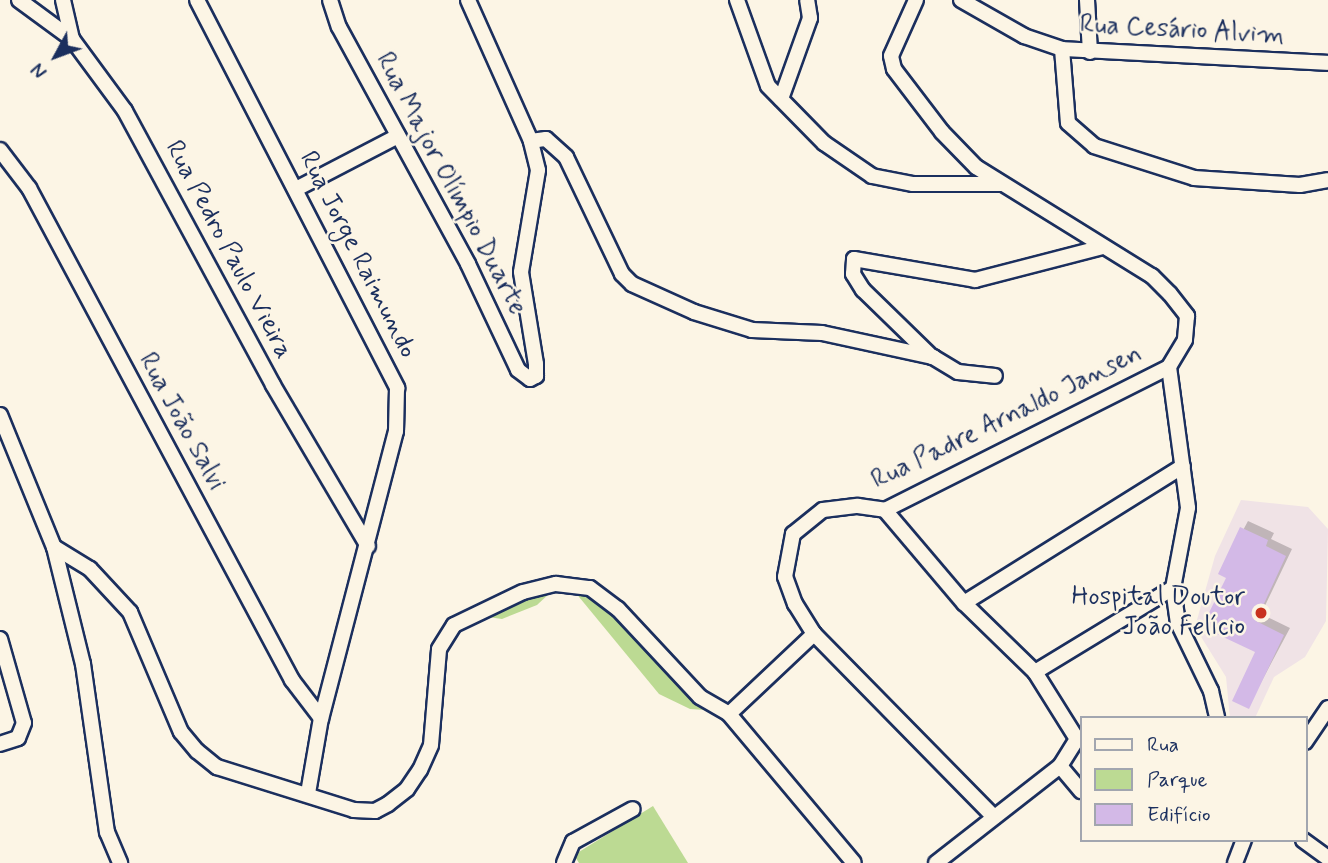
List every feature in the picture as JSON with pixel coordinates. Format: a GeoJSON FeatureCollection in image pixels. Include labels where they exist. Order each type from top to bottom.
{"type":"FeatureCollection","features":[{"type":"Feature","properties":{"kind":"street","name":"Rua Pedro Paulo Vieira"},"geometry":{"type":"LineString","coordinates":[[19,0],[72,39],[125,111],[273,385],[368,546]]}},
{"type":"Feature","properties":{"kind":"street"},"geometry":{"type":"LineString","coordinates":[[63,0],[72,39]]}},
{"type":"Feature","properties":{"kind":"street","name":"Rua Jorge Raimundo"},"geometry":{"type":"LineString","coordinates":[[197,0],[397,388],[396,431],[321,718],[309,793]]}},
{"type":"Feature","properties":{"kind":"street","name":"Rua Major Olímpio Duarte"},"geometry":{"type":"LineString","coordinates":[[330,0],[340,27],[468,264],[524,378],[536,376],[521,272],[538,170],[531,141]]}},
{"type":"Feature","properties":{"kind":"street"},"geometry":{"type":"LineString","coordinates":[[468,0],[531,141],[546,139],[566,157],[622,274],[632,284],[694,312],[752,330],[822,333],[933,357]]}},
{"type":"Feature","properties":{"kind":"street"},"geometry":{"type":"LineString","coordinates":[[737,0],[768,86],[824,143],[872,176],[913,184],[1001,184]]}},
{"type":"Feature","properties":{"kind":"street"},"geometry":{"type":"LineString","coordinates":[[781,99],[810,18],[807,0]]}},
{"type":"Feature","properties":{"kind":"street"},"geometry":{"type":"LineString","coordinates":[[916,0],[891,56],[894,69],[942,132],[1001,184],[1152,276],[1187,316],[1185,340],[1169,367]]}},
{"type":"Feature","properties":{"kind":"street","name":"Rua Cesário Alvim"},"geometry":{"type":"LineString","coordinates":[[961,0],[1024,36],[1062,49],[1328,63]]}},
{"type":"Feature","properties":{"kind":"street"},"geometry":{"type":"LineString","coordinates":[[1087,0],[1090,52]]}},
{"type":"Feature","properties":{"kind":"street"},"geometry":{"type":"LineString","coordinates":[[1062,49],[1068,123],[1083,141],[1194,178],[1300,185],[1328,180]]}},
{"type":"Feature","properties":{"kind":"street"},"geometry":{"type":"LineString","coordinates":[[296,189],[398,136]]}},
{"type":"Feature","properties":{"kind":"street","name":"Rua João Salvi"},"geometry":{"type":"LineString","coordinates":[[0,150],[29,188],[292,680],[321,718]]}},
{"type":"Feature","properties":{"kind":"street"},"geometry":{"type":"LineString","coordinates":[[995,376],[958,372],[933,357],[863,290],[853,274],[854,259],[975,280],[1103,247]]}},
{"type":"Feature","properties":{"kind":"street","name":"Rua Padre Arnaldo Jansen"},"geometry":{"type":"LineString","coordinates":[[994,817],[814,634],[794,604],[785,577],[793,534],[823,510],[858,506],[885,510],[1169,367],[1188,508],[1173,588],[1178,623],[1211,691],[1217,716]]}},
{"type":"Feature","properties":{"kind":"street"},"geometry":{"type":"LineString","coordinates":[[0,415],[54,547],[83,664],[107,832],[120,863]]}},
{"type":"Feature","properties":{"kind":"street"},"geometry":{"type":"LineString","coordinates":[[964,603],[1183,466]]}},
{"type":"Feature","properties":{"kind":"street"},"geometry":{"type":"LineString","coordinates":[[885,510],[964,603],[1035,671],[1077,739],[1060,766],[936,863]]}},
{"type":"Feature","properties":{"kind":"street"},"geometry":{"type":"LineString","coordinates":[[54,547],[90,569],[130,612],[181,732],[197,751],[217,767],[309,793],[354,810],[375,811],[407,789],[431,745],[439,649],[445,635],[497,601],[556,584],[604,595],[700,696],[729,714],[854,863]]}},
{"type":"Feature","properties":{"kind":"street"},"geometry":{"type":"LineString","coordinates":[[1035,671],[1173,588]]}},
{"type":"Feature","properties":{"kind":"street"},"geometry":{"type":"LineString","coordinates":[[729,714],[814,634]]}},
{"type":"Feature","properties":{"kind":"street"},"geometry":{"type":"LineString","coordinates":[[0,639],[23,732],[0,744]]}},
{"type":"Feature","properties":{"kind":"street"},"geometry":{"type":"LineString","coordinates":[[1307,739],[1328,708]]}},
{"type":"Feature","properties":{"kind":"street"},"geometry":{"type":"LineString","coordinates":[[1060,766],[1080,790]]}},
{"type":"Feature","properties":{"kind":"street"},"geometry":{"type":"LineString","coordinates":[[564,863],[573,842],[633,809]]}},
{"type":"Feature","properties":{"kind":"street"},"geometry":{"type":"LineString","coordinates":[[1235,863],[1243,842]]}},
{"type":"Feature","properties":{"kind":"street"},"geometry":{"type":"LineString","coordinates":[[1306,842],[1328,858]]}},
{"type":"Feature","properties":{"kind":"shaded area","name":"Hospital Doutor João Felício"},"geometry":{"type":"Polygon","coordinates":[[[1241,500],[1308,507],[1328,529],[1326,621],[1305,657],[1274,677],[1256,716],[1230,716],[1226,677],[1195,627],[1215,556],[1241,500]]]}},
{"type":"Feature","properties":{"kind":"green space"},"geometry":{"type":"Polygon","coordinates":[[[570,586],[590,588],[720,711],[690,709],[659,694],[570,586]]]}},
{"type":"Feature","properties":{"kind":"green space"},"geometry":{"type":"Polygon","coordinates":[[[551,592],[537,605],[502,619],[481,616],[551,592]]]}},
{"type":"Feature","properties":{"kind":"green space"},"geometry":{"type":"Polygon","coordinates":[[[653,806],[688,863],[579,863],[574,855],[653,806]]]}},
{"type":"Feature","properties":{"kind":"building"},"geometry":{"type":"Polygon","coordinates":[[[1240,527],[1268,540],[1266,546],[1286,556],[1256,621],[1284,635],[1249,709],[1232,701],[1255,652],[1202,627],[1226,578],[1218,574],[1240,527]]]}},
{"type":"Feature","properties":{"kind":"place","name":"Hospital Doutor João Felício"},"geometry":{"type":"Point","coordinates":[1261,613]}}]}
